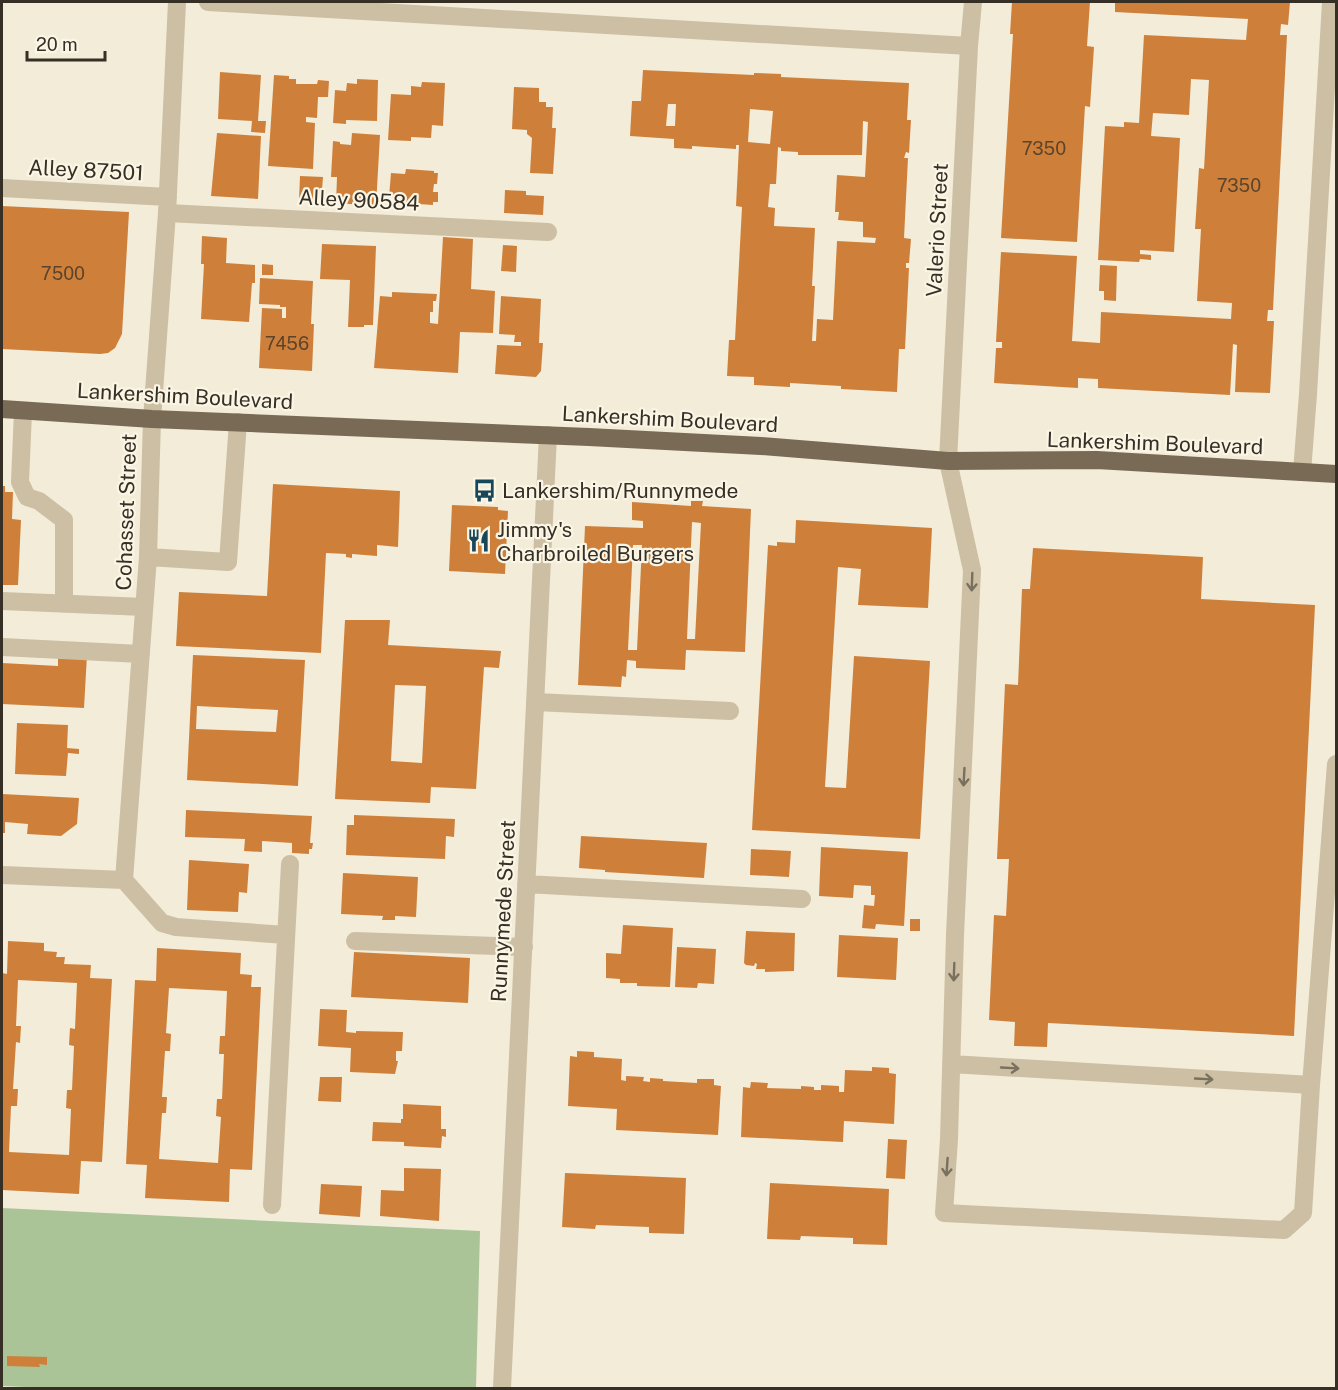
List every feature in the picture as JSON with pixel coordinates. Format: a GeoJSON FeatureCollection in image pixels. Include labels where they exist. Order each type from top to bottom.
{"type":"FeatureCollection","features":[{"type":"Feature","properties":{"kind":"main road","name":"Lankershim Boulevard"},"geometry":{"type":"LineString","coordinates":[[2,410],[152,419],[761,446],[948,460],[1097,460],[1336,474]]}},
{"type":"Feature","properties":{"kind":"street","name":"Cohasset Street"},"geometry":{"type":"LineString","coordinates":[[124,880],[148,557],[152,419],[168,205],[177,2]]}},
{"type":"Feature","properties":{"kind":"street"},"geometry":{"type":"LineString","coordinates":[[208,2],[969,46]]}},
{"type":"Feature","properties":{"kind":"street","name":"Valerio Street"},"geometry":{"type":"LineString","coordinates":[[973,2],[948,460],[972,570],[944,1213],[1284,1230],[1303,1213],[1311,1085]]}},
{"type":"Feature","properties":{"kind":"street"},"geometry":{"type":"LineString","coordinates":[[1302,472],[1331,2]]}},
{"type":"Feature","properties":{"kind":"street","name":"Alley 87501"},"geometry":{"type":"LineString","coordinates":[[2,188],[168,205]]}},
{"type":"Feature","properties":{"kind":"street","name":"Alley 90584"},"geometry":{"type":"LineString","coordinates":[[168,205],[548,232]]}},
{"type":"Feature","properties":{"kind":"street"},"geometry":{"type":"LineString","coordinates":[[23,411],[20,482],[27,497],[39,501],[64,520],[64,604]]}},
{"type":"Feature","properties":{"kind":"street"},"geometry":{"type":"LineString","coordinates":[[148,557],[228,562],[238,422]]}},
{"type":"Feature","properties":{"kind":"street","name":"Runnymede Street"},"geometry":{"type":"LineString","coordinates":[[502,1389],[548,435]]}},
{"type":"Feature","properties":{"kind":"street"},"geometry":{"type":"LineString","coordinates":[[2,601],[144,607]]}},
{"type":"Feature","properties":{"kind":"street"},"geometry":{"type":"LineString","coordinates":[[2,647],[141,654]]}},
{"type":"Feature","properties":{"kind":"street"},"geometry":{"type":"LineString","coordinates":[[535,702],[730,711]]}},
{"type":"Feature","properties":{"kind":"street"},"geometry":{"type":"LineString","coordinates":[[951,1064],[1311,1085],[1336,764]]}},
{"type":"Feature","properties":{"kind":"street"},"geometry":{"type":"LineString","coordinates":[[272,1205],[290,864]]}},
{"type":"Feature","properties":{"kind":"street"},"geometry":{"type":"LineString","coordinates":[[2,875],[124,880],[162,923],[177,927],[286,935]]}},
{"type":"Feature","properties":{"kind":"street"},"geometry":{"type":"LineString","coordinates":[[526,884],[802,899]]}},
{"type":"Feature","properties":{"kind":"street"},"geometry":{"type":"LineString","coordinates":[[355,941],[524,947]]}},
{"type":"Feature","properties":{"kind":"green space"},"geometry":{"type":"Polygon","coordinates":[[[2,1208],[480,1231],[476,1388],[2,1386],[2,1208]]]}},
{"type":"Feature","properties":{"kind":"building"},"geometry":{"type":"Polygon","coordinates":[[[1012,2],[1090,2],[1087,46],[1094,47],[1090,107],[1085,106],[1077,242],[1001,238],[1013,34],[1010,34],[1012,2]]]}},
{"type":"Feature","properties":{"kind":"building"},"geometry":{"type":"Polygon","coordinates":[[[1115,2],[1290,2],[1288,25],[1281,24],[1280,35],[1287,35],[1273,310],[1268,310],[1267,321],[1274,321],[1270,393],[1235,392],[1237,345],[1233,344],[1230,395],[1098,388],[1098,379],[1078,378],[1078,388],[994,383],[996,348],[1002,348],[1002,342],[996,342],[1001,252],[1077,256],[1072,341],[1100,343],[1101,312],[1231,319],[1232,303],[1197,301],[1201,229],[1195,229],[1199,168],[1204,169],[1209,80],[1191,79],[1189,115],[1153,113],[1151,136],[1180,138],[1174,252],[1140,250],[1140,254],[1151,255],[1151,260],[1140,259],[1139,262],[1098,260],[1105,126],[1124,127],[1124,122],[1139,123],[1144,35],[1246,40],[1248,19],[1115,12],[1115,2]]]}},
{"type":"Feature","properties":{"kind":"building"},"geometry":{"type":"Polygon","coordinates":[[[643,70],[781,74],[781,77],[909,83],[907,120],[911,120],[909,153],[906,152],[904,158],[908,158],[904,238],[911,239],[909,263],[906,263],[906,268],[909,268],[905,349],[899,349],[897,392],[790,383],[790,387],[754,385],[754,377],[727,376],[729,340],[735,340],[742,207],[736,206],[739,145],[736,145],[736,149],[692,146],[692,149],[674,148],[674,139],[630,136],[632,101],[641,101],[643,70]],[[668,104],[666,126],[675,126],[676,104],[668,104]],[[750,109],[748,142],[770,144],[773,111],[750,109]],[[863,121],[862,155],[798,155],[798,152],[781,151],[778,147],[776,184],[770,184],[768,207],[775,208],[774,226],[815,228],[812,341],[816,341],[817,319],[833,320],[837,241],[875,243],[876,238],[863,237],[863,222],[838,220],[839,212],[835,212],[837,175],[865,177],[868,122],[863,121]]]}},
{"type":"Feature","properties":{"kind":"building"},"geometry":{"type":"Polygon","coordinates":[[[220,72],[261,75],[258,121],[266,121],[265,133],[251,132],[252,121],[218,119],[220,72]]]}},
{"type":"Feature","properties":{"kind":"building"},"geometry":{"type":"Polygon","coordinates":[[[274,75],[289,76],[289,79],[296,79],[296,84],[317,84],[318,80],[329,81],[328,97],[318,97],[317,118],[306,117],[306,122],[315,123],[313,169],[268,166],[274,75]]]}},
{"type":"Feature","properties":{"kind":"building"},"geometry":{"type":"Polygon","coordinates":[[[357,79],[378,80],[377,121],[346,120],[346,124],[333,123],[335,90],[346,91],[347,83],[357,84],[357,79]]]}},
{"type":"Feature","properties":{"kind":"building"},"geometry":{"type":"Polygon","coordinates":[[[422,82],[445,83],[443,126],[432,125],[431,138],[411,137],[411,141],[388,140],[391,94],[411,95],[411,86],[421,87],[422,82]]]}},
{"type":"Feature","properties":{"kind":"building"},"geometry":{"type":"Polygon","coordinates":[[[514,87],[539,88],[539,102],[546,102],[546,107],[553,107],[552,128],[556,128],[553,174],[530,173],[532,138],[527,134],[527,130],[512,129],[514,87]]]}},
{"type":"Feature","properties":{"kind":"building"},"geometry":{"type":"Polygon","coordinates":[[[217,133],[261,136],[258,199],[211,196],[217,133]]]}},
{"type":"Feature","properties":{"kind":"building"},"geometry":{"type":"Polygon","coordinates":[[[352,133],[380,135],[376,206],[336,203],[337,177],[331,177],[333,141],[351,145],[352,133]]]}},
{"type":"Feature","properties":{"kind":"building"},"geometry":{"type":"Polygon","coordinates":[[[406,169],[438,173],[437,184],[434,184],[433,192],[438,192],[438,202],[433,202],[433,205],[404,203],[404,198],[389,197],[391,173],[405,174],[406,169]]]}},
{"type":"Feature","properties":{"kind":"building"},"geometry":{"type":"Polygon","coordinates":[[[300,176],[323,177],[321,203],[299,201],[300,176]]]}},
{"type":"Feature","properties":{"kind":"building"},"geometry":{"type":"Polygon","coordinates":[[[505,190],[526,191],[526,195],[544,196],[543,215],[504,213],[505,190]]]}},
{"type":"Feature","properties":{"kind":"building"},"geometry":{"type":"Polygon","coordinates":[[[2,206],[129,212],[122,334],[115,348],[108,353],[100,354],[2,349],[2,206]]]}},
{"type":"Feature","properties":{"kind":"building"},"geometry":{"type":"Polygon","coordinates":[[[202,236],[227,238],[226,263],[255,265],[255,283],[252,283],[249,322],[201,319],[204,264],[201,264],[202,236]]]}},
{"type":"Feature","properties":{"kind":"building"},"geometry":{"type":"Polygon","coordinates":[[[443,237],[473,239],[471,289],[495,291],[493,333],[460,332],[458,373],[374,368],[380,296],[392,297],[392,292],[437,294],[436,301],[433,301],[433,312],[430,312],[430,323],[438,324],[443,237]]]}},
{"type":"Feature","properties":{"kind":"building"},"geometry":{"type":"Polygon","coordinates":[[[322,244],[376,246],[373,325],[348,327],[350,280],[320,279],[322,244]]]}},
{"type":"Feature","properties":{"kind":"building"},"geometry":{"type":"Polygon","coordinates":[[[503,245],[517,246],[516,272],[501,271],[503,245]]]}},
{"type":"Feature","properties":{"kind":"building"},"geometry":{"type":"Polygon","coordinates":[[[262,264],[273,265],[273,275],[262,275],[262,264]]]}},
{"type":"Feature","properties":{"kind":"building"},"geometry":{"type":"Polygon","coordinates":[[[1100,265],[1117,266],[1116,301],[1104,300],[1104,291],[1099,291],[1100,265]]]}},
{"type":"Feature","properties":{"kind":"building"},"geometry":{"type":"Polygon","coordinates":[[[260,278],[313,281],[312,371],[259,368],[262,308],[282,309],[282,318],[286,318],[286,307],[259,304],[260,278]]]}},
{"type":"Feature","properties":{"kind":"building"},"geometry":{"type":"Polygon","coordinates":[[[501,296],[541,299],[539,343],[543,343],[541,371],[536,377],[495,374],[497,345],[521,346],[521,342],[514,342],[515,335],[499,334],[501,296]]]}},
{"type":"Feature","properties":{"kind":"building"},"geometry":{"type":"Polygon","coordinates":[[[273,484],[400,491],[398,547],[377,545],[377,556],[352,554],[352,558],[346,557],[346,554],[326,553],[321,653],[176,646],[179,592],[267,596],[273,484]]]}},
{"type":"Feature","properties":{"kind":"building"},"geometry":{"type":"Polygon","coordinates":[[[2,486],[5,486],[5,492],[13,492],[12,519],[21,520],[18,585],[2,585],[2,486]]]}},
{"type":"Feature","properties":{"kind":"building"},"geometry":{"type":"Polygon","coordinates":[[[691,501],[703,501],[702,506],[751,509],[745,652],[686,650],[685,670],[636,668],[636,661],[627,660],[626,677],[622,676],[621,687],[578,685],[585,526],[643,528],[643,521],[632,520],[632,502],[691,506],[691,501]],[[692,522],[687,639],[695,639],[701,523],[692,522]],[[633,545],[628,650],[637,650],[642,545],[633,545]]]}},
{"type":"Feature","properties":{"kind":"building","name":"Jimmy's Charbroiled Burgers"},"geometry":{"type":"Polygon","coordinates":[[[452,505],[498,507],[498,510],[508,511],[505,574],[449,571],[452,505]]]}},
{"type":"Feature","properties":{"kind":"building"},"geometry":{"type":"Polygon","coordinates":[[[796,520],[932,528],[928,608],[858,605],[861,569],[838,567],[825,787],[846,788],[854,656],[930,661],[920,839],[752,830],[768,545],[777,546],[777,542],[795,543],[796,520]]]}},
{"type":"Feature","properties":{"kind":"building"},"geometry":{"type":"Polygon","coordinates":[[[1033,548],[1203,557],[1201,599],[1315,605],[1294,1036],[1048,1023],[1047,1047],[1014,1046],[1015,1022],[989,1020],[994,915],[1006,916],[1009,859],[997,859],[1005,684],[1018,685],[1022,589],[1030,589],[1033,548]]]}},
{"type":"Feature","properties":{"kind":"building"},"geometry":{"type":"Polygon","coordinates":[[[345,620],[390,620],[388,645],[501,651],[499,668],[484,667],[476,789],[431,787],[430,803],[335,799],[345,620]],[[395,685],[391,761],[422,763],[426,686],[395,685]]]}},
{"type":"Feature","properties":{"kind":"building"},"geometry":{"type":"Polygon","coordinates":[[[58,653],[87,655],[84,708],[2,704],[2,663],[58,666],[58,653]]]}},
{"type":"Feature","properties":{"kind":"building"},"geometry":{"type":"Polygon","coordinates":[[[193,655],[305,660],[298,786],[187,780],[193,655]],[[197,706],[196,729],[276,732],[278,710],[197,706]]]}},
{"type":"Feature","properties":{"kind":"building"},"geometry":{"type":"Polygon","coordinates":[[[17,723],[68,725],[67,748],[79,749],[79,754],[68,753],[66,776],[15,774],[17,723]]]}},
{"type":"Feature","properties":{"kind":"building"},"geometry":{"type":"Polygon","coordinates":[[[2,794],[79,798],[77,824],[61,836],[27,834],[28,824],[5,822],[5,833],[2,833],[2,794]]]}},
{"type":"Feature","properties":{"kind":"building"},"geometry":{"type":"Polygon","coordinates":[[[186,810],[312,816],[310,843],[313,843],[312,849],[309,849],[309,854],[292,853],[292,843],[262,841],[262,852],[244,851],[245,839],[185,837],[186,810]]]}},
{"type":"Feature","properties":{"kind":"building"},"geometry":{"type":"Polygon","coordinates":[[[354,815],[455,819],[454,837],[446,836],[445,859],[346,855],[347,825],[354,825],[354,815]]]}},
{"type":"Feature","properties":{"kind":"building"},"geometry":{"type":"Polygon","coordinates":[[[581,836],[707,843],[704,878],[605,872],[605,870],[579,868],[581,836]]]}},
{"type":"Feature","properties":{"kind":"building"},"geometry":{"type":"Polygon","coordinates":[[[821,847],[908,852],[904,926],[876,924],[875,929],[862,928],[864,905],[874,906],[875,895],[871,895],[871,886],[854,885],[853,898],[819,896],[821,847]]]}},
{"type":"Feature","properties":{"kind":"building"},"geometry":{"type":"Polygon","coordinates":[[[751,849],[791,851],[789,877],[750,875],[751,849]]]}},
{"type":"Feature","properties":{"kind":"building"},"geometry":{"type":"Polygon","coordinates":[[[189,860],[249,864],[247,893],[239,892],[238,912],[187,910],[189,860]]]}},
{"type":"Feature","properties":{"kind":"building"},"geometry":{"type":"Polygon","coordinates":[[[343,873],[418,877],[416,917],[395,916],[395,920],[382,920],[383,916],[341,914],[343,873]]]}},
{"type":"Feature","properties":{"kind":"building"},"geometry":{"type":"Polygon","coordinates":[[[910,919],[920,919],[920,931],[910,931],[910,919]]]}},
{"type":"Feature","properties":{"kind":"building"},"geometry":{"type":"Polygon","coordinates":[[[623,925],[673,928],[670,987],[637,986],[637,983],[620,983],[620,979],[606,978],[606,953],[621,954],[623,925]]]}},
{"type":"Feature","properties":{"kind":"building"},"geometry":{"type":"Polygon","coordinates":[[[746,931],[795,933],[794,971],[765,972],[765,969],[756,969],[757,964],[755,963],[754,966],[746,965],[744,963],[746,931]]]}},
{"type":"Feature","properties":{"kind":"building"},"geometry":{"type":"Polygon","coordinates":[[[839,935],[898,938],[896,980],[837,977],[839,935]]]}},
{"type":"Feature","properties":{"kind":"building"},"geometry":{"type":"Polygon","coordinates":[[[8,941],[44,943],[44,951],[57,952],[56,957],[65,957],[64,964],[91,965],[90,978],[112,979],[102,1162],[81,1161],[79,1194],[2,1190],[2,973],[7,974],[8,941]],[[18,980],[16,1026],[21,1026],[20,1043],[16,1042],[13,1089],[18,1089],[17,1106],[11,1106],[9,1152],[69,1155],[71,1109],[66,1108],[67,1090],[72,1090],[74,1046],[69,1045],[70,1028],[75,1029],[77,983],[18,980]]]}},
{"type":"Feature","properties":{"kind":"building"},"geometry":{"type":"Polygon","coordinates":[[[677,947],[716,949],[714,984],[698,983],[697,988],[675,987],[677,947]]]}},
{"type":"Feature","properties":{"kind":"building"},"geometry":{"type":"Polygon","coordinates":[[[157,948],[241,953],[240,974],[252,975],[251,987],[261,987],[252,1170],[230,1169],[229,1202],[145,1198],[147,1165],[126,1164],[135,980],[156,981],[157,948]],[[169,988],[166,1033],[171,1034],[170,1051],[165,1051],[162,1097],[167,1097],[166,1113],[162,1113],[159,1159],[218,1163],[221,1117],[216,1116],[217,1099],[222,1099],[224,1054],[219,1054],[220,1036],[225,1036],[227,991],[169,988]]]}},
{"type":"Feature","properties":{"kind":"building"},"geometry":{"type":"Polygon","coordinates":[[[354,952],[470,958],[468,1003],[351,997],[354,952]]]}},
{"type":"Feature","properties":{"kind":"building"},"geometry":{"type":"Polygon","coordinates":[[[320,1009],[347,1010],[346,1032],[403,1032],[402,1051],[396,1051],[396,1061],[398,1061],[395,1074],[350,1072],[351,1048],[318,1046],[320,1009]]]}},
{"type":"Feature","properties":{"kind":"building"},"geometry":{"type":"Polygon","coordinates":[[[577,1051],[594,1052],[594,1057],[622,1059],[621,1080],[626,1081],[626,1076],[644,1077],[643,1081],[650,1082],[650,1078],[697,1083],[697,1079],[714,1079],[714,1085],[721,1086],[718,1135],[616,1130],[617,1109],[568,1106],[570,1056],[577,1057],[577,1051]]]}},
{"type":"Feature","properties":{"kind":"building"},"geometry":{"type":"Polygon","coordinates":[[[872,1067],[889,1068],[889,1073],[896,1074],[894,1124],[844,1121],[843,1142],[741,1137],[743,1087],[750,1088],[751,1082],[768,1083],[767,1088],[801,1089],[801,1086],[821,1090],[821,1085],[839,1086],[839,1092],[844,1092],[845,1070],[872,1071],[872,1067]]]}},
{"type":"Feature","properties":{"kind":"building"},"geometry":{"type":"Polygon","coordinates":[[[320,1077],[342,1077],[341,1102],[318,1101],[320,1077]]]}},
{"type":"Feature","properties":{"kind":"building"},"geometry":{"type":"Polygon","coordinates":[[[403,1104],[441,1106],[441,1129],[446,1129],[446,1137],[442,1136],[441,1148],[404,1146],[404,1142],[372,1141],[373,1122],[401,1123],[403,1104]]]}},
{"type":"Feature","properties":{"kind":"building"},"geometry":{"type":"Polygon","coordinates":[[[888,1139],[907,1140],[905,1179],[886,1178],[888,1139]]]}},
{"type":"Feature","properties":{"kind":"building"},"geometry":{"type":"Polygon","coordinates":[[[404,1168],[441,1169],[439,1221],[380,1216],[381,1190],[404,1191],[404,1168]]]}},
{"type":"Feature","properties":{"kind":"building"},"geometry":{"type":"Polygon","coordinates":[[[565,1173],[686,1178],[684,1234],[649,1233],[649,1227],[596,1225],[595,1229],[562,1227],[565,1173]]]}},
{"type":"Feature","properties":{"kind":"building"},"geometry":{"type":"Polygon","coordinates":[[[770,1183],[889,1189],[887,1245],[853,1244],[853,1238],[801,1236],[800,1240],[767,1239],[770,1183]]]}},
{"type":"Feature","properties":{"kind":"building"},"geometry":{"type":"Polygon","coordinates":[[[321,1184],[362,1186],[360,1217],[319,1214],[321,1184]]]}},
{"type":"Feature","properties":{"kind":"building"},"geometry":{"type":"Polygon","coordinates":[[[7,1356],[47,1357],[47,1365],[39,1364],[40,1367],[7,1366],[7,1356]]]}},
{"type":"Feature","properties":{"kind":"place","name":"Lankershim/Runnymede"},"geometry":{"type":"Point","coordinates":[484,490]}},
{"type":"Feature","properties":{"kind":"place","name":"Jimmy's Charbroiled Burgers"},"geometry":{"type":"Point","coordinates":[479,541]}}]}
